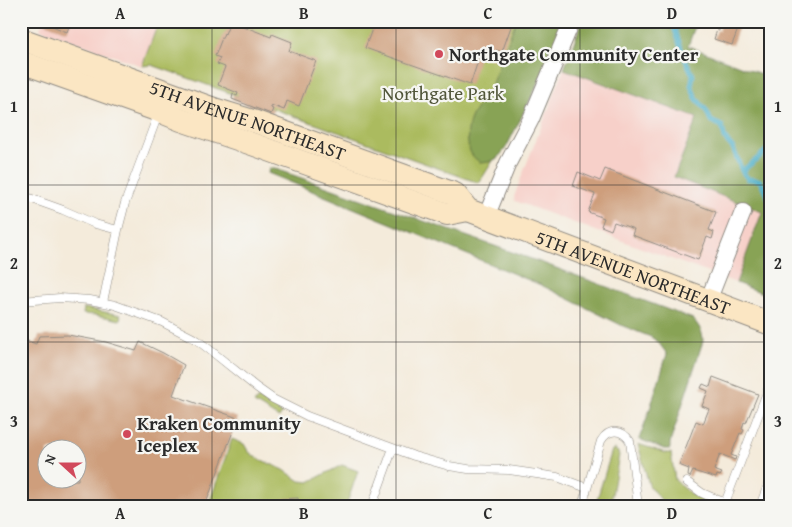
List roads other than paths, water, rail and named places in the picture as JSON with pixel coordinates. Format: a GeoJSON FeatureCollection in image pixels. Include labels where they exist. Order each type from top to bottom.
{"type":"FeatureCollection","features":[{"type":"Feature","properties":{"kind":"main road","name":"5TH AVENUE NORTHEAST"},"geometry":{"type":"LineString","coordinates":[[21,39],[163,101],[181,120],[447,214],[477,214],[771,324]]}},
{"type":"Feature","properties":{"kind":"main road","name":"5TH AVENUE NORTHEAST"},"geometry":{"type":"LineString","coordinates":[[21,62],[163,101]]}},
{"type":"Feature","properties":{"kind":"street"},"geometry":{"type":"LineString","coordinates":[[477,214],[532,119],[572,21]]}},
{"type":"Feature","properties":{"kind":"street"},"geometry":{"type":"LineString","coordinates":[[708,301],[743,212]]}},
{"type":"Feature","properties":{"kind":"lane"},"geometry":{"type":"LineString","coordinates":[[103,302],[118,230],[126,203],[163,101]]}},
{"type":"Feature","properties":{"kind":"lane"},"geometry":{"type":"LineString","coordinates":[[21,195],[95,224],[118,230]]}},
{"type":"Feature","properties":{"kind":"lane"},"geometry":{"type":"LineString","coordinates":[[21,301],[60,298],[90,300],[130,309],[185,334],[210,350],[256,387],[289,408],[314,419],[414,456],[449,466],[468,469],[509,470],[557,477],[587,488]]}},
{"type":"Feature","properties":{"kind":"lane"},"geometry":{"type":"LineString","coordinates":[[687,482],[702,493],[729,504],[769,387],[771,387]]}},
{"type":"Feature","properties":{"kind":"lane"},"geometry":{"type":"LineString","coordinates":[[582,506],[601,441],[608,433],[617,431],[623,433],[630,441],[640,505]]}},
{"type":"Feature","properties":{"kind":"lane"},"geometry":{"type":"LineString","coordinates":[[372,506],[393,448]]}},
{"type":"Feature","properties":{"kind":"lane"},"geometry":{"type":"LineString","coordinates":[[760,506],[771,477]]}},
{"type":"Feature","properties":{"kind":"waterway"},"geometry":{"type":"LineString","coordinates":[[672,21],[684,57],[693,75],[691,86],[696,98],[706,110],[711,121],[722,126],[725,139],[733,148],[742,171],[748,179],[759,180],[766,191],[771,206]]}},
{"type":"Feature","properties":{"kind":"waterway"},"geometry":{"type":"LineString","coordinates":[[742,171],[771,146]]}},
{"type":"Feature","properties":{"kind":"place","name":"Northgate Community Center"},"geometry":{"type":"Point","coordinates":[439,54]}},
{"type":"Feature","properties":{"kind":"place","name":"Kraken Community Iceplex"},"geometry":{"type":"Point","coordinates":[127,434]}},
{"type":"Feature","properties":{"kind":"park label","name":"Northgate Park"},"geometry":{"type":"Point","coordinates":[443,93]}}]}
